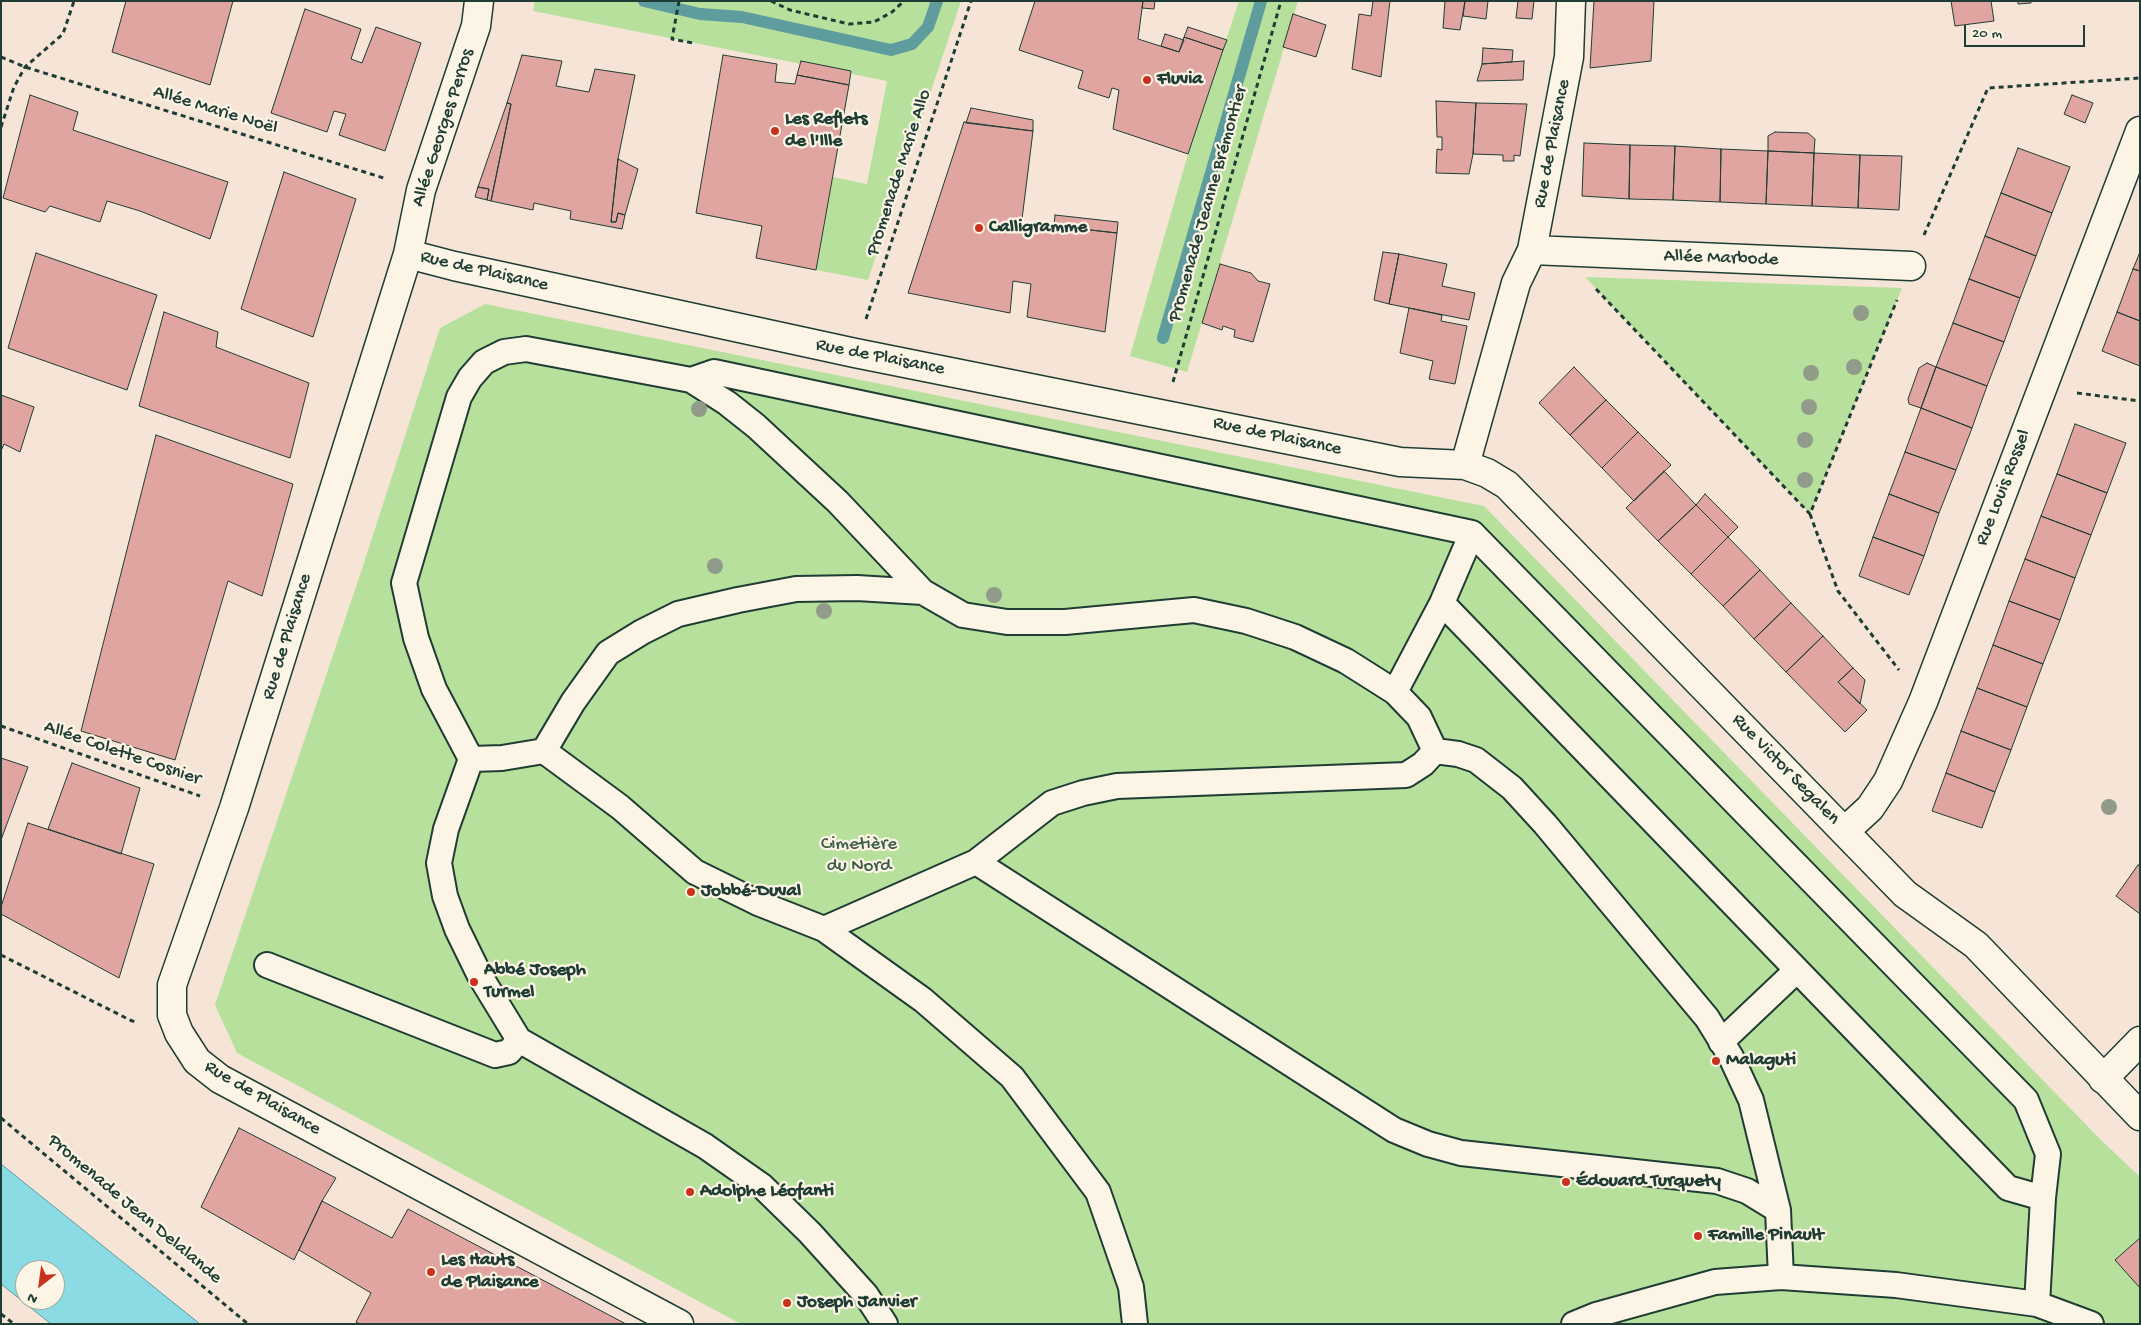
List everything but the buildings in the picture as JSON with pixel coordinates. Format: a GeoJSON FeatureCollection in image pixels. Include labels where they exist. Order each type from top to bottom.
{"type":"FeatureCollection","features":[{"type":"Feature","properties":{"kind":"street","name":"Allée Georges Perros"},"geometry":{"type":"LineString","coordinates":[[408,254],[421,190],[476,26],[480,1]]}},
{"type":"Feature","properties":{"kind":"street","name":"Rue de Plaisance"},"geometry":{"type":"LineString","coordinates":[[679,1324],[220,1079],[197,1061],[172,1016],[172,985],[234,808],[408,254],[464,268],[855,353],[1400,462],[1465,465],[1516,283],[1543,251],[1569,57],[1571,1]]}},
{"type":"Feature","properties":{"kind":"street","name":"Rue Louis Rossel"},"geometry":{"type":"LineString","coordinates":[[1845,831],[1870,808],[1888,781],[1923,702],[2140,130]]}},
{"type":"Feature","properties":{"kind":"street","name":"Allée Marbode"},"geometry":{"type":"LineString","coordinates":[[1543,251],[1911,266]]}},
{"type":"Feature","properties":{"kind":"street","name":"Rue Victor Segalen"},"geometry":{"type":"LineString","coordinates":[[1465,465],[1487,473],[1507,485],[1905,894],[1976,945],[2140,1116]]}},
{"type":"Feature","properties":{"kind":"street"},"geometry":{"type":"LineString","coordinates":[[2103,1079],[2140,1041]]}},
{"type":"Feature","properties":{"kind":"lane"},"geometry":{"type":"LineString","coordinates":[[885,1324],[866,1295],[810,1233],[762,1186],[705,1146],[519,1040],[480,976],[457,929],[445,896],[439,863],[446,829],[471,759],[434,689],[416,638],[404,583],[459,398],[466,384],[484,362],[504,352],[526,349],[691,380],[727,403],[756,426],[838,502],[923,592],[963,615],[1006,622],[1065,622],[1194,610],[1246,621],[1295,638],[1346,661],[1395,692],[1419,717],[1435,750]]}},
{"type":"Feature","properties":{"kind":"lane"},"geometry":{"type":"LineString","coordinates":[[691,380],[714,372],[1472,533],[2026,1100],[2048,1154],[2043,1198],[2037,1304]]}},
{"type":"Feature","properties":{"kind":"lane"},"geometry":{"type":"LineString","coordinates":[[1395,692],[1442,604],[1472,533]]}},
{"type":"Feature","properties":{"kind":"lane"},"geometry":{"type":"LineString","coordinates":[[544,751],[573,702],[608,653],[642,632],[678,614],[796,589],[857,588],[923,592]]}},
{"type":"Feature","properties":{"kind":"lane"},"geometry":{"type":"LineString","coordinates":[[1442,604],[2008,1188],[2043,1198]]}},
{"type":"Feature","properties":{"kind":"lane"},"geometry":{"type":"LineString","coordinates":[[824,929],[976,862],[1052,803],[1083,793],[1117,786],[1406,775],[1423,764],[1435,750]]}},
{"type":"Feature","properties":{"kind":"lane"},"geometry":{"type":"LineString","coordinates":[[1435,750],[1458,754],[1476,760],[1512,788],[1545,824],[1707,1018],[1751,1100],[1778,1210],[1781,1277]]}},
{"type":"Feature","properties":{"kind":"lane"},"geometry":{"type":"LineString","coordinates":[[471,759],[502,758],[544,751],[620,807],[695,872],[758,903],[824,929],[923,1000],[1012,1077],[1098,1192],[1131,1287],[1135,1324]]}},
{"type":"Feature","properties":{"kind":"lane"},"geometry":{"type":"LineString","coordinates":[[976,862],[1394,1130],[1428,1144],[1461,1153],[1717,1181],[1747,1191],[1778,1210]]}},
{"type":"Feature","properties":{"kind":"lane"},"geometry":{"type":"LineString","coordinates":[[267,965],[495,1056],[508,1052],[519,1040]]}},
{"type":"Feature","properties":{"kind":"lane"},"geometry":{"type":"LineString","coordinates":[[1721,1042],[1797,970]]}},
{"type":"Feature","properties":{"kind":"lane"},"geometry":{"type":"LineString","coordinates":[[1574,1324],[1595,1320],[1715,1282],[1781,1277],[1896,1286],[2037,1304],[2091,1324]]}},
{"type":"Feature","properties":{"kind":"path"},"geometry":{"type":"LineString","coordinates":[[1,127],[14,88],[25,67],[62,34],[74,1]]}},
{"type":"Feature","properties":{"kind":"path"},"geometry":{"type":"LineString","coordinates":[[679,1],[672,39],[693,43]]}},
{"type":"Feature","properties":{"kind":"path"},"geometry":{"type":"LineString","coordinates":[[771,1],[790,10],[849,24],[874,22],[892,12],[904,1]]}},
{"type":"Feature","properties":{"kind":"path","name":"Promenade Marie Allo"},"geometry":{"type":"LineString","coordinates":[[855,353],[971,1]]}},
{"type":"Feature","properties":{"kind":"path","name":"Promenade Jeanne Brémontier"},"geometry":{"type":"LineString","coordinates":[[1164,414],[1281,1]]}},
{"type":"Feature","properties":{"kind":"path","name":"Allée Marie Noël"},"geometry":{"type":"LineString","coordinates":[[1,57],[25,67],[421,190]]}},
{"type":"Feature","properties":{"kind":"path"},"geometry":{"type":"LineString","coordinates":[[1810,514],[1911,266],[1988,88],[2140,78]]}},
{"type":"Feature","properties":{"kind":"path"},"geometry":{"type":"LineString","coordinates":[[1543,251],[1585,277],[1810,514],[1838,591],[1923,702]]}},
{"type":"Feature","properties":{"kind":"path"},"geometry":{"type":"LineString","coordinates":[[2043,384],[2070,392],[2140,402]]}},
{"type":"Feature","properties":{"kind":"path","name":"Allée Colette Cosnier"},"geometry":{"type":"LineString","coordinates":[[1,726],[234,808]]}},
{"type":"Feature","properties":{"kind":"path"},"geometry":{"type":"LineString","coordinates":[[1,955],[130,1020],[180,1033]]}},
{"type":"Feature","properties":{"kind":"path","name":"Promenade Jean Delalande"},"geometry":{"type":"LineString","coordinates":[[1,1118],[248,1324]]}},
{"type":"Feature","properties":{"kind":"path"},"geometry":{"type":"LineString","coordinates":[[1,1314],[14,1324]]}},
{"type":"Feature","properties":{"kind":"green space"},"geometry":{"type":"Polygon","coordinates":[[[535,1],[961,1],[868,280],[816,270],[833,177],[867,184],[887,81],[533,11],[535,1]]]}},
{"type":"Feature","properties":{"kind":"green space"},"geometry":{"type":"Polygon","coordinates":[[[1239,1],[1298,1],[1187,372],[1130,356],[1188,154],[1239,1]]]}},
{"type":"Feature","properties":{"kind":"green space"},"geometry":{"type":"Polygon","coordinates":[[[1585,277],[1902,288],[1810,514],[1585,277]]]}},
{"type":"Feature","properties":{"kind":"green space","name":"Cimetière du Nord"},"geometry":{"type":"Polygon","coordinates":[[[485,304],[1484,506],[2101,1140],[2140,1177],[2140,1324],[741,1324],[237,1053],[215,1005],[362,569],[440,328],[485,304]]]}},
{"type":"Feature","properties":{"kind":"water"},"geometry":{"type":"Polygon","coordinates":[[[1,1164],[200,1324],[51,1324],[34,1310],[65,1310],[65,1260],[15,1260],[15,1295],[1,1284],[1,1164]]]}},
{"type":"Feature","properties":{"kind":"waterway"},"geometry":{"type":"LineString","coordinates":[[644,1],[700,14],[742,17],[891,50],[912,44],[928,27],[937,1]]}},
{"type":"Feature","properties":{"kind":"waterway"},"geometry":{"type":"LineString","coordinates":[[1163,338],[1261,1]]}},
{"type":"Feature","properties":{"kind":"place","name":"Fluvia"},"geometry":{"type":"Point","coordinates":[1147,80]}},
{"type":"Feature","properties":{"kind":"place","name":"Les Reflets de l'Ille"},"geometry":{"type":"Point","coordinates":[775,131]}},
{"type":"Feature","properties":{"kind":"place","name":"Calligramme"},"geometry":{"type":"Point","coordinates":[979,228]}},
{"type":"Feature","properties":{"kind":"place","name":"Jobbé-Duval"},"geometry":{"type":"Point","coordinates":[691,892]}},
{"type":"Feature","properties":{"kind":"place","name":"Abbé Joseph Turmel"},"geometry":{"type":"Point","coordinates":[474,982]}},
{"type":"Feature","properties":{"kind":"place","name":"Malaguti"},"geometry":{"type":"Point","coordinates":[1716,1061]}},
{"type":"Feature","properties":{"kind":"place","name":"Édouard Turquety"},"geometry":{"type":"Point","coordinates":[1566,1182]}},
{"type":"Feature","properties":{"kind":"place","name":"Adolphe Léofanti"},"geometry":{"type":"Point","coordinates":[690,1192]}},
{"type":"Feature","properties":{"kind":"place","name":"Famille Pinault"},"geometry":{"type":"Point","coordinates":[1698,1236]}},
{"type":"Feature","properties":{"kind":"place","name":"Les Hauts de Plaisance"},"geometry":{"type":"Point","coordinates":[431,1272]}},
{"type":"Feature","properties":{"kind":"place","name":"Joseph Janvier"},"geometry":{"type":"Point","coordinates":[787,1303]}}]}
